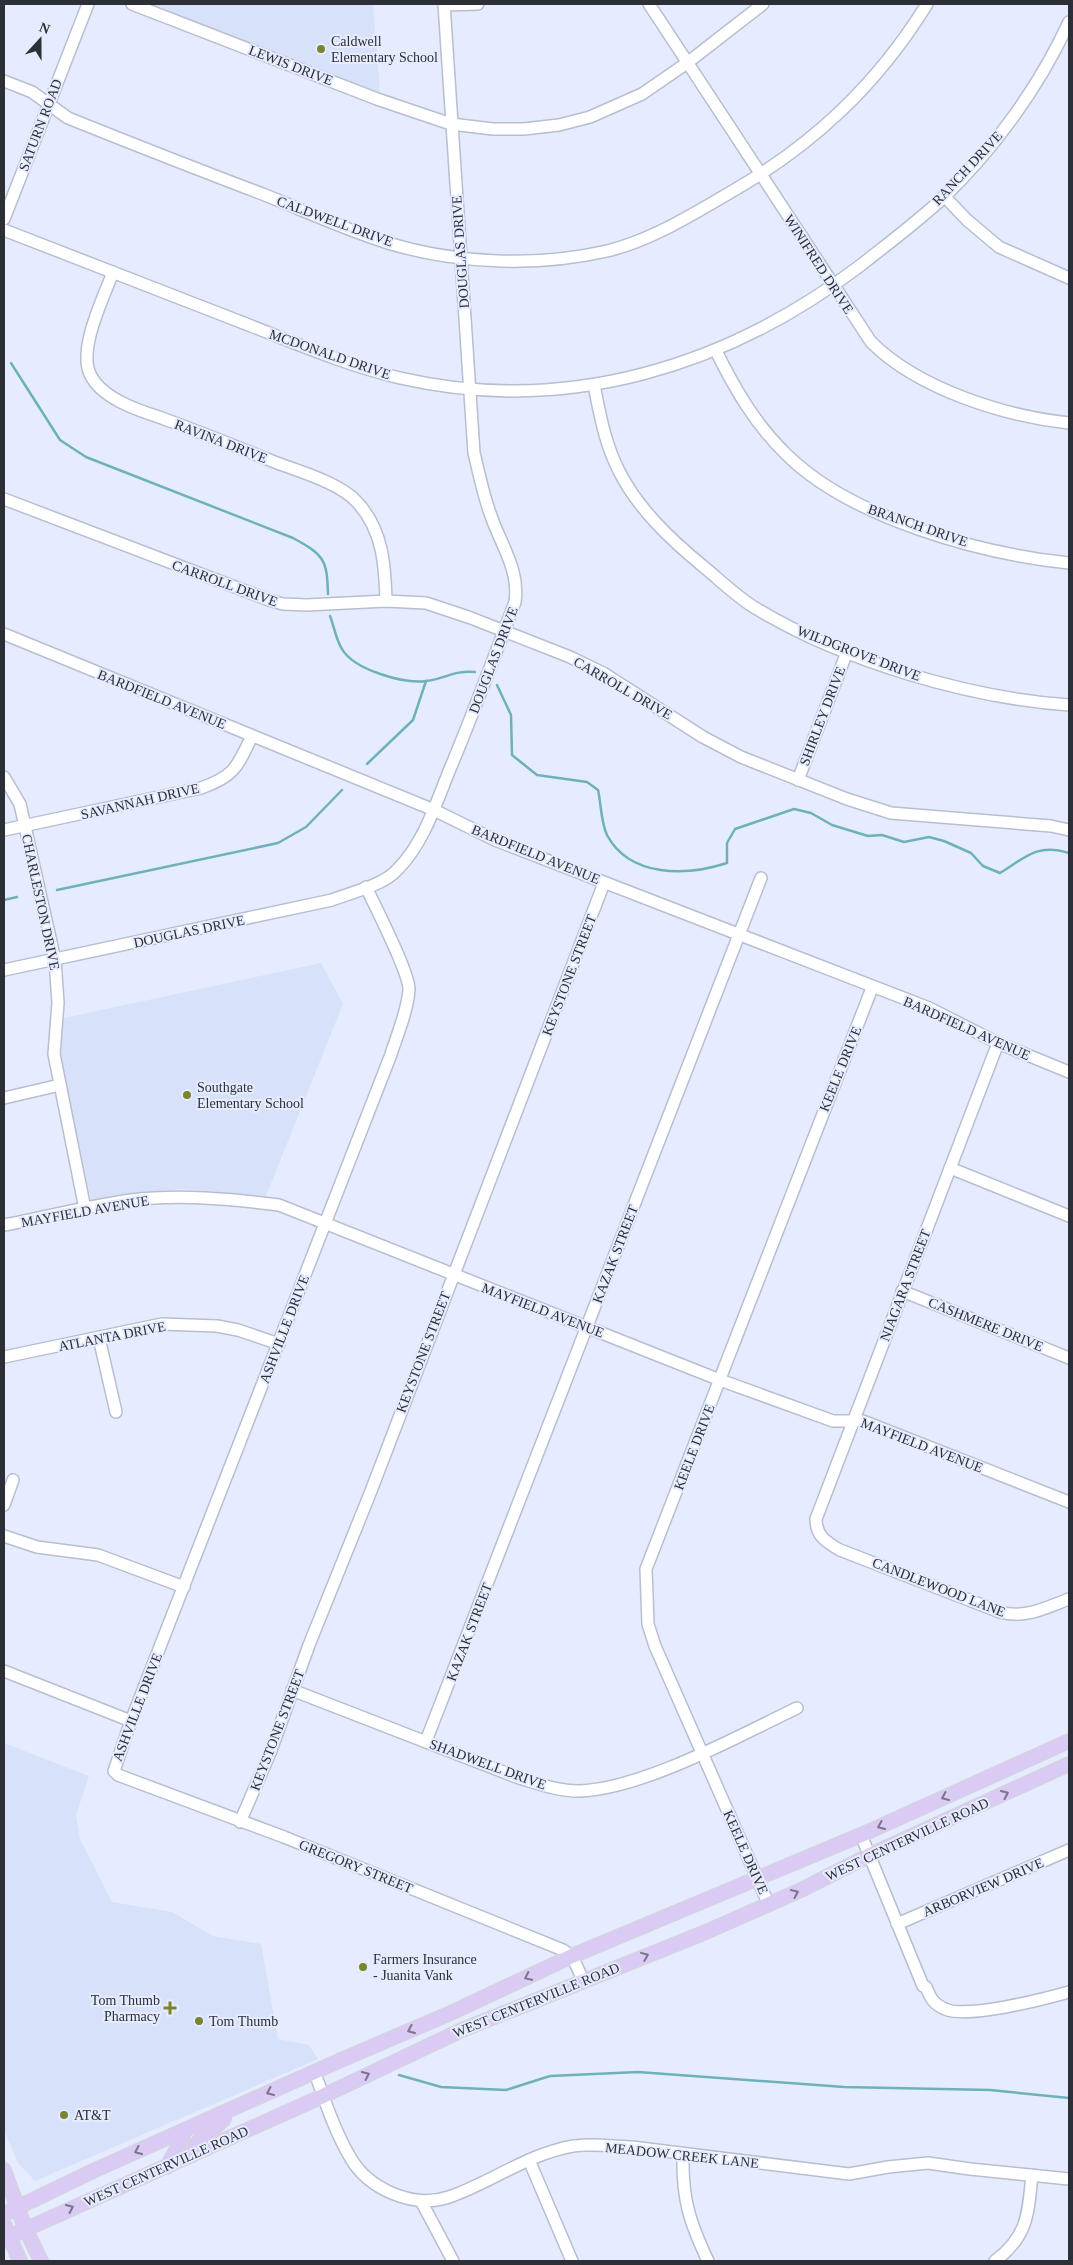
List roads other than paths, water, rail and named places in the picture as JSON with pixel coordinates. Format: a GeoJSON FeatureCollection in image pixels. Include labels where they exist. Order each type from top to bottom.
{"type":"FeatureCollection","features":[{"type":"Feature","properties":{"kind":"main road","name":"WEST CENTERVILLE ROAD"},"geometry":{"type":"LineString","coordinates":[[4,2214],[235,2107],[454,2012],[572,1956],[860,1834],[1069,1741]]}},
{"type":"Feature","properties":{"kind":"main road","name":"WEST CENTERVILLE ROAD"},"geometry":{"type":"LineString","coordinates":[[5,2233],[25,2228],[167,2167],[462,2030],[768,1904],[1069,1764]]}},
{"type":"Feature","properties":{"kind":"main road"},"geometry":{"type":"LineString","coordinates":[[454,2012],[462,2030]]}},
{"type":"Feature","properties":{"kind":"main road"},"geometry":{"type":"LineString","coordinates":[[192,2155],[194,2146],[202,2136],[221,2122],[235,2107]]}},
{"type":"Feature","properties":{"kind":"main road"},"geometry":{"type":"LineString","coordinates":[[167,2167],[183,2137],[183,2131]]}},
{"type":"Feature","properties":{"kind":"main road"},"geometry":{"type":"LineString","coordinates":[[4,2170],[25,2228],[41,2261]]}},
{"type":"Feature","properties":{"kind":"main road"},"geometry":{"type":"LineString","coordinates":[[5,2233],[20,2261]]}},
{"type":"Feature","properties":{"kind":"street","name":"SATURN ROAD"},"geometry":{"type":"LineString","coordinates":[[4,219],[88,4]]}},
{"type":"Feature","properties":{"kind":"street","name":"LEWIS DRIVE"},"geometry":{"type":"LineString","coordinates":[[132,4],[377,99],[451,124],[493,129],[524,129],[567,123],[608,110],[642,94],[687,63],[763,4]]}},
{"type":"Feature","properties":{"kind":"street"},"geometry":{"type":"LineString","coordinates":[[444,5],[478,4]]}},
{"type":"Feature","properties":{"kind":"street","name":"WINIFRED DRIVE"},"geometry":{"type":"LineString","coordinates":[[649,4],[833,286],[871,342],[884,355],[912,374],[1005,410],[1069,423]]}},
{"type":"Feature","properties":{"kind":"street","name":"CALDWELL DRIVE"},"geometry":{"type":"LineString","coordinates":[[4,81],[32,92],[68,118],[389,243],[460,258],[528,263],[608,251],[662,232],[761,175],[814,137],[872,80],[908,35],[927,4]]}},
{"type":"Feature","properties":{"kind":"street","name":"DOUGLAS DRIVE"},"geometry":{"type":"LineString","coordinates":[[4,970],[332,900],[366,887],[397,871],[420,838],[434,810],[515,602],[516,575],[490,514],[474,453],[444,5]]}},
{"type":"Feature","properties":{"kind":"street","name":"RANCH DRIVE"},"geometry":{"type":"LineString","coordinates":[[833,286],[910,227],[944,196],[1014,115],[1069,22]]}},
{"type":"Feature","properties":{"kind":"street"},"geometry":{"type":"LineString","coordinates":[[944,196],[998,246],[1069,278]]}},
{"type":"Feature","properties":{"kind":"street","name":"MCDONALD DRIVE"},"geometry":{"type":"LineString","coordinates":[[4,230],[368,369],[399,378],[470,389],[509,390],[594,385],[643,375],[716,351],[758,332],[833,286]]}},
{"type":"Feature","properties":{"kind":"street","name":"RAVINA DRIVE"},"geometry":{"type":"LineString","coordinates":[[113,272],[95,320],[87,352],[90,374],[122,404],[305,474],[341,490],[356,501],[375,529],[384,554],[386,601]]}},
{"type":"Feature","properties":{"kind":"street","name":"BRANCH DRIVE"},"geometry":{"type":"LineString","coordinates":[[716,351],[733,385],[756,421],[786,455],[812,476],[862,506],[945,537],[1003,553],[1069,563]]}},
{"type":"Feature","properties":{"kind":"street","name":"WILDGROVE DRIVE"},"geometry":{"type":"LineString","coordinates":[[594,385],[603,430],[620,472],[645,511],[679,547],[756,608],[847,652],[922,678],[1028,702],[1069,705]]}},
{"type":"Feature","properties":{"kind":"street","name":"CARROLL DRIVE"},"geometry":{"type":"LineString","coordinates":[[4,499],[269,600],[307,605],[386,601],[426,603],[504,631],[603,673],[703,736],[741,757],[798,780],[891,813],[1051,826],[1069,830]]}},
{"type":"Feature","properties":{"kind":"street","name":"BARDFIELD AVENUE"},"geometry":{"type":"LineString","coordinates":[[4,634],[434,810],[495,840],[872,988],[929,1008],[998,1043],[1069,1072]]}},
{"type":"Feature","properties":{"kind":"street","name":"SHIRLEY DRIVE"},"geometry":{"type":"LineString","coordinates":[[798,780],[847,652]]}},
{"type":"Feature","properties":{"kind":"street","name":"SAVANNAH DRIVE"},"geometry":{"type":"LineString","coordinates":[[4,830],[192,790],[223,781],[238,764],[252,736]]}},
{"type":"Feature","properties":{"kind":"street","name":"CHARLESTON DRIVE"},"geometry":{"type":"LineString","coordinates":[[4,777],[20,804],[55,960],[58,1004],[54,1054],[85,1209]]}},
{"type":"Feature","properties":{"kind":"street","name":"KAZAK STREET"},"geometry":{"type":"LineString","coordinates":[[426,1742],[761,878]]}},
{"type":"Feature","properties":{"kind":"street","name":"KEYSTONE STREET"},"geometry":{"type":"LineString","coordinates":[[240,1822],[270,1753],[292,1690],[604,883]]}},
{"type":"Feature","properties":{"kind":"street","name":"ASHVILLE DRIVE"},"geometry":{"type":"LineString","coordinates":[[114,1771],[131,1721],[390,1057],[404,1014],[409,988],[400,961],[366,887]]}},
{"type":"Feature","properties":{"kind":"street","name":"KEELE DRIVE"},"geometry":{"type":"LineString","coordinates":[[768,1904],[655,1646],[648,1624],[646,1569],[872,988]]}},
{"type":"Feature","properties":{"kind":"street","name":"NIAGARA STREET"},"geometry":{"type":"LineString","coordinates":[[816,1529],[816,1519],[853,1419],[998,1043]]}},
{"type":"Feature","properties":{"kind":"street"},"geometry":{"type":"LineString","coordinates":[[4,1098],[60,1085]]}},
{"type":"Feature","properties":{"kind":"street"},"geometry":{"type":"LineString","coordinates":[[950,1168],[1069,1216]]}},
{"type":"Feature","properties":{"kind":"street","name":"MAYFIELD AVENUE"},"geometry":{"type":"LineString","coordinates":[[4,1225],[130,1200],[167,1197],[237,1199],[279,1205],[720,1380],[834,1421],[853,1419],[889,1430],[1069,1502]]}},
{"type":"Feature","properties":{"kind":"street","name":"CASHMERE DRIVE"},"geometry":{"type":"LineString","coordinates":[[902,1291],[1069,1358]]}},
{"type":"Feature","properties":{"kind":"street","name":"ATLANTA DRIVE"},"geometry":{"type":"LineString","coordinates":[[4,1357],[162,1324],[196,1324],[238,1330],[279,1344]]}},
{"type":"Feature","properties":{"kind":"street"},"geometry":{"type":"LineString","coordinates":[[99,1338],[116,1412]]}},
{"type":"Feature","properties":{"kind":"street"},"geometry":{"type":"LineString","coordinates":[[4,1505],[13,1480]]}},
{"type":"Feature","properties":{"kind":"street","name":"CANDLEWOOD LANE"},"geometry":{"type":"LineString","coordinates":[[816,1529],[824,1541],[840,1550],[1000,1612],[1013,1615],[1027,1615],[1069,1599]]}},
{"type":"Feature","properties":{"kind":"street"},"geometry":{"type":"LineString","coordinates":[[4,1536],[37,1547],[98,1556],[184,1587]]}},
{"type":"Feature","properties":{"kind":"street"},"geometry":{"type":"LineString","coordinates":[[4,1671],[131,1721]]}},
{"type":"Feature","properties":{"kind":"street","name":"SHADWELL DRIVE"},"geometry":{"type":"LineString","coordinates":[[292,1690],[519,1778],[555,1789],[579,1791],[615,1786],[670,1767],[797,1708]]}},
{"type":"Feature","properties":{"kind":"street","name":"GREGORY STREET"},"geometry":{"type":"LineString","coordinates":[[114,1771],[118,1775],[284,1837],[470,1912],[563,1950],[572,1956]]}},
{"type":"Feature","properties":{"kind":"street"},"geometry":{"type":"LineString","coordinates":[[860,1834],[923,1986],[926,1986],[932,2001],[946,2010],[975,2011],[1046,1999],[1069,1992]]}},
{"type":"Feature","properties":{"kind":"street","name":"ARBORVIEW DRIVE"},"geometry":{"type":"LineString","coordinates":[[897,1924],[1069,1850]]}},
{"type":"Feature","properties":{"kind":"street"},"geometry":{"type":"LineString","coordinates":[[572,1956],[583,1980]]}},
{"type":"Feature","properties":{"kind":"street","name":"MEADOW CREEK LANE"},"geometry":{"type":"LineString","coordinates":[[314,2073],[350,2158],[360,2170],[378,2185],[397,2196],[421,2200],[448,2198],[529,2160],[561,2148],[596,2145],[849,2174],[888,2167],[928,2163],[1069,2178]]}},
{"type":"Feature","properties":{"kind":"street"},"geometry":{"type":"LineString","coordinates":[[683,2154],[684,2201],[708,2261]]}},
{"type":"Feature","properties":{"kind":"street"},"geometry":{"type":"LineString","coordinates":[[529,2160],[572,2261]]}},
{"type":"Feature","properties":{"kind":"street"},"geometry":{"type":"LineString","coordinates":[[995,2261],[1011,2249],[1020,2235],[1028,2215],[1032,2175]]}},
{"type":"Feature","properties":{"kind":"street"},"geometry":{"type":"LineString","coordinates":[[421,2200],[452,2261]]}},
{"type":"Feature","properties":{"kind":"waterway"},"geometry":{"type":"LineString","coordinates":[[11,363],[60,440],[86,457],[293,538],[311,549],[322,559],[325,565],[328,594]]}},
{"type":"Feature","properties":{"kind":"waterway"},"geometry":{"type":"LineString","coordinates":[[330,616],[340,645],[348,657],[380,674],[405,680],[426,681],[455,673],[475,672]]}},
{"type":"Feature","properties":{"kind":"waterway"},"geometry":{"type":"LineString","coordinates":[[367,764],[413,720],[426,681]]}},
{"type":"Feature","properties":{"kind":"waterway"},"geometry":{"type":"LineString","coordinates":[[497,685],[511,715],[512,755],[537,775],[587,782],[598,790],[602,819],[607,835],[617,849],[630,859],[645,866],[661,870],[678,871],[695,870],[727,863],[727,843],[735,829],[794,809],[811,813],[832,825],[868,836],[882,835],[904,842],[929,837],[944,841],[971,853],[983,866],[1000,873],[1032,853],[1048,850],[1069,853]]}},
{"type":"Feature","properties":{"kind":"waterway"},"geometry":{"type":"LineString","coordinates":[[57,890],[278,843],[306,827],[342,790]]}},
{"type":"Feature","properties":{"kind":"waterway"},"geometry":{"type":"LineString","coordinates":[[4,900],[17,897]]}},
{"type":"Feature","properties":{"kind":"waterway"},"geometry":{"type":"LineString","coordinates":[[399,2075],[441,2087],[506,2090],[550,2076],[638,2072],[844,2087],[990,2090],[1069,2098]]}},
{"type":"Feature","properties":{"kind":"place","name":"Caldwell Elementary School"},"geometry":{"type":"Point","coordinates":[321,49]}},
{"type":"Feature","properties":{"kind":"place","name":"Southgate Elementary School"},"geometry":{"type":"Point","coordinates":[187,1095]}},
{"type":"Feature","properties":{"kind":"place","name":"Farmers Insurance - Juanita Vank"},"geometry":{"type":"Point","coordinates":[363,1967]}},
{"type":"Feature","properties":{"kind":"place","name":"Tom Thumb Pharmacy"},"geometry":{"type":"Point","coordinates":[170,2008]}},
{"type":"Feature","properties":{"kind":"place","name":"Tom Thumb"},"geometry":{"type":"Point","coordinates":[199,2021]}},
{"type":"Feature","properties":{"kind":"place","name":"AT&T"},"geometry":{"type":"Point","coordinates":[64,2115]}}]}
